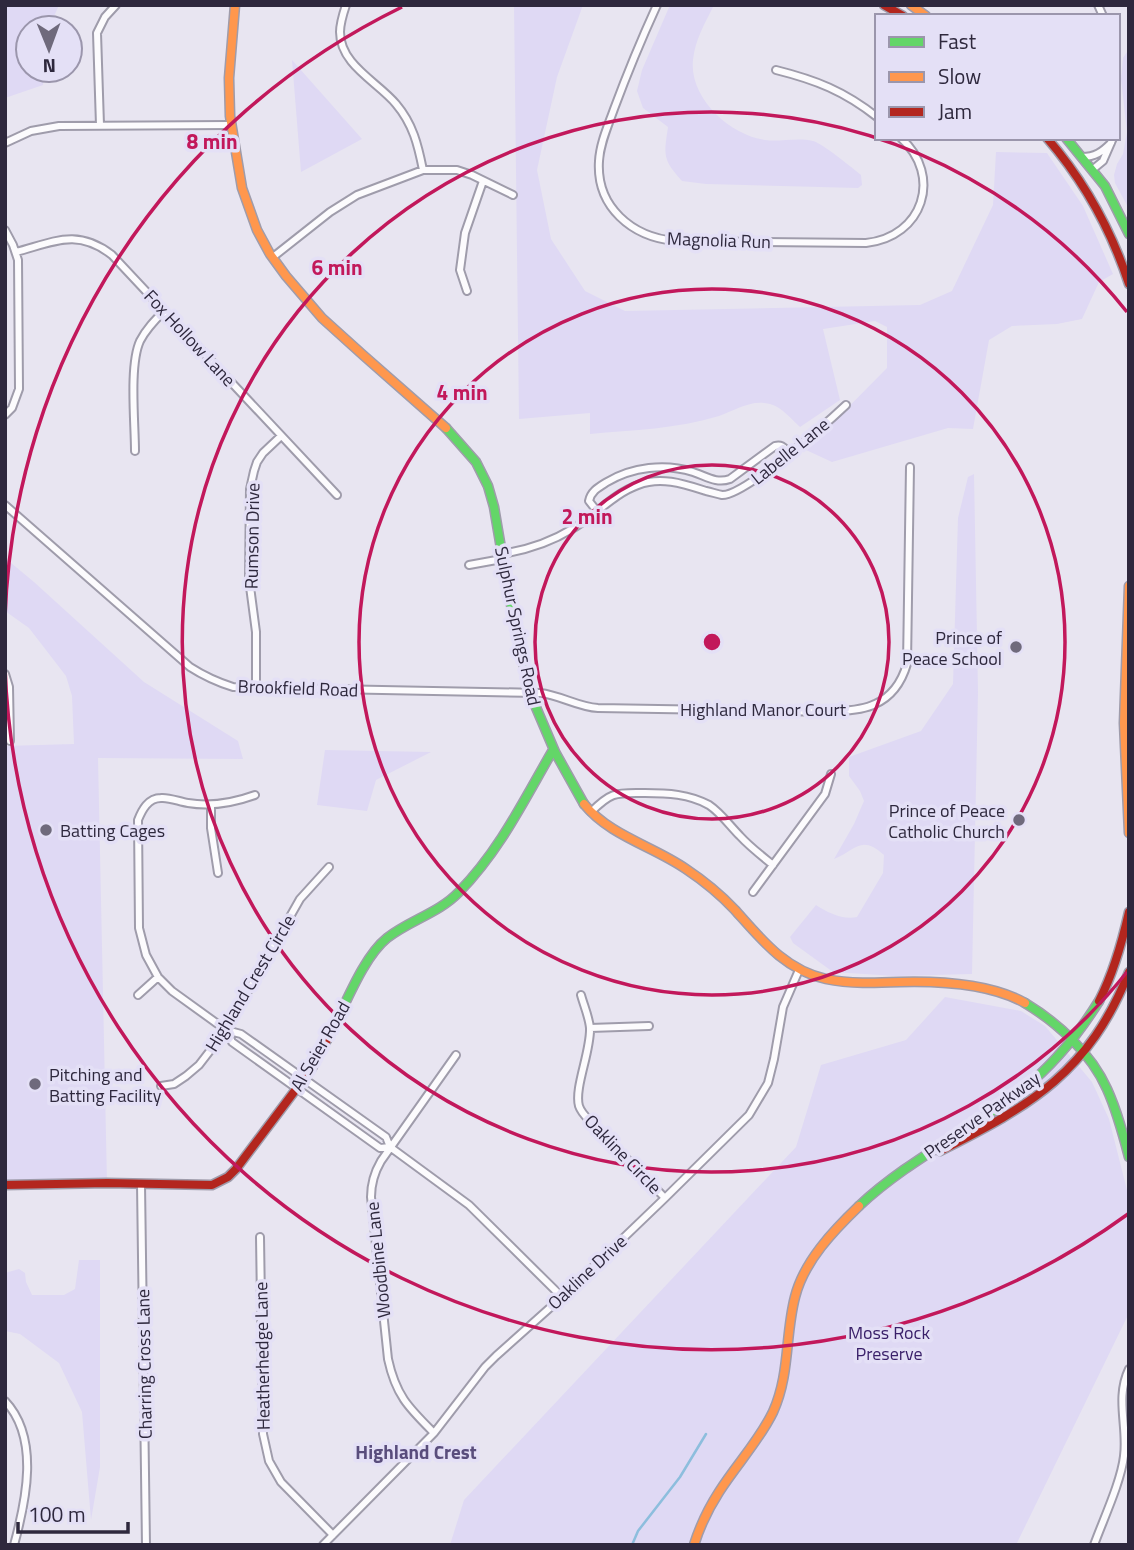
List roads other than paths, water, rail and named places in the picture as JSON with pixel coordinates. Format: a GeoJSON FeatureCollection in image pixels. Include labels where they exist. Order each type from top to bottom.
{"type":"FeatureCollection","features":[{"type":"Feature","properties":{"kind":"street"},"geometry":{"type":"LineString","coordinates":[[100,125],[97,33],[105,17],[116,5]]}},
{"type":"Feature","properties":{"kind":"street","name":"Sulphur Springs Road"},"geometry":{"type":"LineString","coordinates":[[235,5],[229,72],[230,125],[248,208],[263,241],[292,283],[328,323],[462,443],[482,471],[496,512],[502,557],[529,692],[553,750],[591,812],[616,831],[666,856],[710,886],[774,950],[799,970],[828,981],[926,982],[995,991],[1013,996],[1027,1004],[1072,1041],[1101,1075],[1120,1122],[1129,1157]]}},
{"type":"Feature","properties":{"kind":"street"},"geometry":{"type":"LineString","coordinates":[[346,5],[340,32],[342,47],[349,59],[395,102],[406,116],[417,139],[423,170]]}},
{"type":"Feature","properties":{"kind":"street","name":"Magnolia Run"},"geometry":{"type":"LineString","coordinates":[[656,5],[635,52],[599,155],[599,175],[606,198],[618,215],[634,229],[651,237],[675,241],[866,243],[884,240],[908,225],[922,196],[923,179],[918,162],[903,140]]}},
{"type":"Feature","properties":{"kind":"street"},"geometry":{"type":"LineString","coordinates":[[884,5],[900,14]]}},
{"type":"Feature","properties":{"kind":"street"},"geometry":{"type":"LineString","coordinates":[[776,70],[837,90],[875,116]]}},
{"type":"Feature","properties":{"kind":"street"},"geometry":{"type":"LineString","coordinates":[[5,143],[31,131],[59,125],[230,125]]}},
{"type":"Feature","properties":{"kind":"street"},"geometry":{"type":"LineString","coordinates":[[1049,140],[1080,178],[1100,211],[1129,284]]}},
{"type":"Feature","properties":{"kind":"street"},"geometry":{"type":"LineString","coordinates":[[1068,140],[1105,186],[1129,234]]}},
{"type":"Feature","properties":{"kind":"street"},"geometry":{"type":"LineString","coordinates":[[1082,157],[1100,153],[1113,140]]}},
{"type":"Feature","properties":{"kind":"street"},"geometry":{"type":"LineString","coordinates":[[1092,170],[1104,161],[1113,140]]}},
{"type":"Feature","properties":{"kind":"street"},"geometry":{"type":"LineString","coordinates":[[273,257],[330,212],[357,195],[423,170],[457,170],[513,195]]}},
{"type":"Feature","properties":{"kind":"street"},"geometry":{"type":"LineString","coordinates":[[467,290],[460,270],[465,233],[483,181]]}},
{"type":"Feature","properties":{"kind":"street"},"geometry":{"type":"LineString","coordinates":[[5,230],[16,253],[18,274],[19,389],[12,408],[5,415]]}},
{"type":"Feature","properties":{"kind":"street","name":"Fox Hollow Lane"},"geometry":{"type":"LineString","coordinates":[[16,253],[67,239],[95,243],[112,255],[337,495]]}},
{"type":"Feature","properties":{"kind":"street"},"geometry":{"type":"LineString","coordinates":[[135,451],[136,350],[150,325],[164,311]]}},
{"type":"Feature","properties":{"kind":"street","name":"Labelle Lane"},"geometry":{"type":"LineString","coordinates":[[469,565],[502,557],[556,538],[573,529],[619,494],[647,482],[671,481],[722,495],[730,494],[756,480],[846,405]]}},
{"type":"Feature","properties":{"kind":"street","name":"Rumson Drive"},"geometry":{"type":"LineString","coordinates":[[256,688],[256,632],[249,579],[250,489],[257,462],[281,436]]}},
{"type":"Feature","properties":{"kind":"street"},"geometry":{"type":"LineString","coordinates":[[597,511],[589,501],[592,492],[617,476],[633,470],[683,469],[719,481],[730,479],[775,446],[783,446],[789,453]]}},
{"type":"Feature","properties":{"kind":"street","name":"Highland Manor Court"},"geometry":{"type":"LineString","coordinates":[[529,692],[551,694],[587,707],[598,708],[863,709],[884,699],[899,684],[907,664],[910,467]]}},
{"type":"Feature","properties":{"kind":"street","name":"Brookfield Road"},"geometry":{"type":"LineString","coordinates":[[5,505],[190,667],[220,683],[233,687],[256,688],[529,692]]}},
{"type":"Feature","properties":{"kind":"street"},"geometry":{"type":"LineString","coordinates":[[1129,586],[1124,723],[1129,833]]}},
{"type":"Feature","properties":{"kind":"street"},"geometry":{"type":"LineString","coordinates":[[5,674],[9,687],[10,741]]}},
{"type":"Feature","properties":{"kind":"street","name":"Al Seier Road"},"geometry":{"type":"LineString","coordinates":[[5,1185],[212,1185],[228,1177],[305,1079],[340,1017],[368,959],[387,938],[447,903],[477,872],[499,845],[553,750]]}},
{"type":"Feature","properties":{"kind":"street"},"geometry":{"type":"LineString","coordinates":[[753,892],[825,794],[831,774]]}},
{"type":"Feature","properties":{"kind":"street"},"geometry":{"type":"LineString","coordinates":[[591,812],[608,796],[623,793],[659,793],[688,797],[716,811],[741,838],[773,865]]}},
{"type":"Feature","properties":{"kind":"street"},"geometry":{"type":"LineString","coordinates":[[255,795],[211,805],[160,797],[145,806],[138,820],[139,928],[146,955],[158,978],[226,1030],[241,1034],[386,1137],[390,1147],[469,1205],[562,1297]]}},
{"type":"Feature","properties":{"kind":"street"},"geometry":{"type":"LineString","coordinates":[[211,805],[211,828],[218,873]]}},
{"type":"Feature","properties":{"kind":"street","name":"Highland Crest Circle"},"geometry":{"type":"LineString","coordinates":[[161,1086],[174,1083],[193,1071],[226,1030],[300,899],[329,867]]}},
{"type":"Feature","properties":{"kind":"street","name":"Preserve Parkway"},"geometry":{"type":"LineString","coordinates":[[694,1545],[707,1508],[773,1412],[786,1369],[796,1293],[807,1269],[848,1217],[874,1193],[906,1168],[998,1108],[1029,1084],[1072,1041],[1104,993],[1115,969],[1129,912]]}},
{"type":"Feature","properties":{"kind":"street","name":"Oakline Drive"},"geometry":{"type":"LineString","coordinates":[[323,1545],[434,1433],[485,1367],[562,1297],[749,1115],[768,1083],[783,1007],[799,970]]}},
{"type":"Feature","properties":{"kind":"street","name":"Preserve Parkway"},"geometry":{"type":"LineString","coordinates":[[906,1168],[1022,1107],[1059,1079],[1083,1053],[1104,1022],[1129,972]]}},
{"type":"Feature","properties":{"kind":"street"},"geometry":{"type":"LineString","coordinates":[[138,995],[158,978]]}},
{"type":"Feature","properties":{"kind":"street","name":"Oakline Circle"},"geometry":{"type":"LineString","coordinates":[[581,995],[590,1028],[587,1058],[579,1090],[580,1107],[589,1120],[665,1198]]}},
{"type":"Feature","properties":{"kind":"street"},"geometry":{"type":"LineString","coordinates":[[590,1028],[649,1026]]}},
{"type":"Feature","properties":{"kind":"street"},"geometry":{"type":"LineString","coordinates":[[226,1030],[232,1042],[297,1089],[380,1148],[390,1147]]}},
{"type":"Feature","properties":{"kind":"street"},"geometry":{"type":"LineString","coordinates":[[258,1061],[264,1051]]}},
{"type":"Feature","properties":{"kind":"street","name":"Woodbine Lane"},"geometry":{"type":"LineString","coordinates":[[434,1433],[409,1408],[396,1389],[388,1359],[371,1197],[376,1170],[456,1055]]}},
{"type":"Feature","properties":{"kind":"street"},"geometry":{"type":"LineString","coordinates":[[342,1121],[350,1111]]}},
{"type":"Feature","properties":{"kind":"street","name":"Charring Cross Lane"},"geometry":{"type":"LineString","coordinates":[[141,1184],[146,1545]]}},
{"type":"Feature","properties":{"kind":"street","name":"Heatherhedge Lane"},"geometry":{"type":"LineString","coordinates":[[260,1237],[263,1434],[269,1461],[281,1482],[333,1535]]}},
{"type":"Feature","properties":{"kind":"street"},"geometry":{"type":"LineString","coordinates":[[1094,1545],[1122,1467],[1125,1445],[1121,1398],[1124,1379],[1129,1369]]}},
{"type":"Feature","properties":{"kind":"street"},"geometry":{"type":"LineString","coordinates":[[5,1401],[18,1418],[25,1442],[25,1496],[14,1545]]}},
{"type":"Feature","properties":{"kind":"waterway"},"geometry":{"type":"LineString","coordinates":[[632,1545],[638,1531],[680,1477],[706,1434]]}},
{"type":"Feature","properties":{"kind":"place","name":"Prince of Peace School"},"geometry":{"type":"Point","coordinates":[1016,647]}},
{"type":"Feature","properties":{"kind":"place","name":"Prince of Peace Catholic Church"},"geometry":{"type":"Point","coordinates":[1019,820]}},
{"type":"Feature","properties":{"kind":"place","name":"Batting Cages"},"geometry":{"type":"Point","coordinates":[46,830]}},
{"type":"Feature","properties":{"kind":"place","name":"Pitching and Batting Facility"},"geometry":{"type":"Point","coordinates":[35,1084]}},
{"type":"Feature","properties":{"kind":"district","name":"Highland Crest"},"geometry":{"type":"Point","coordinates":[416,1451]}},
{"type":"Feature","properties":{"kind":"park label","name":"Moss Rock Preserve"},"geometry":{"type":"Point","coordinates":[889,1342]}}]}
